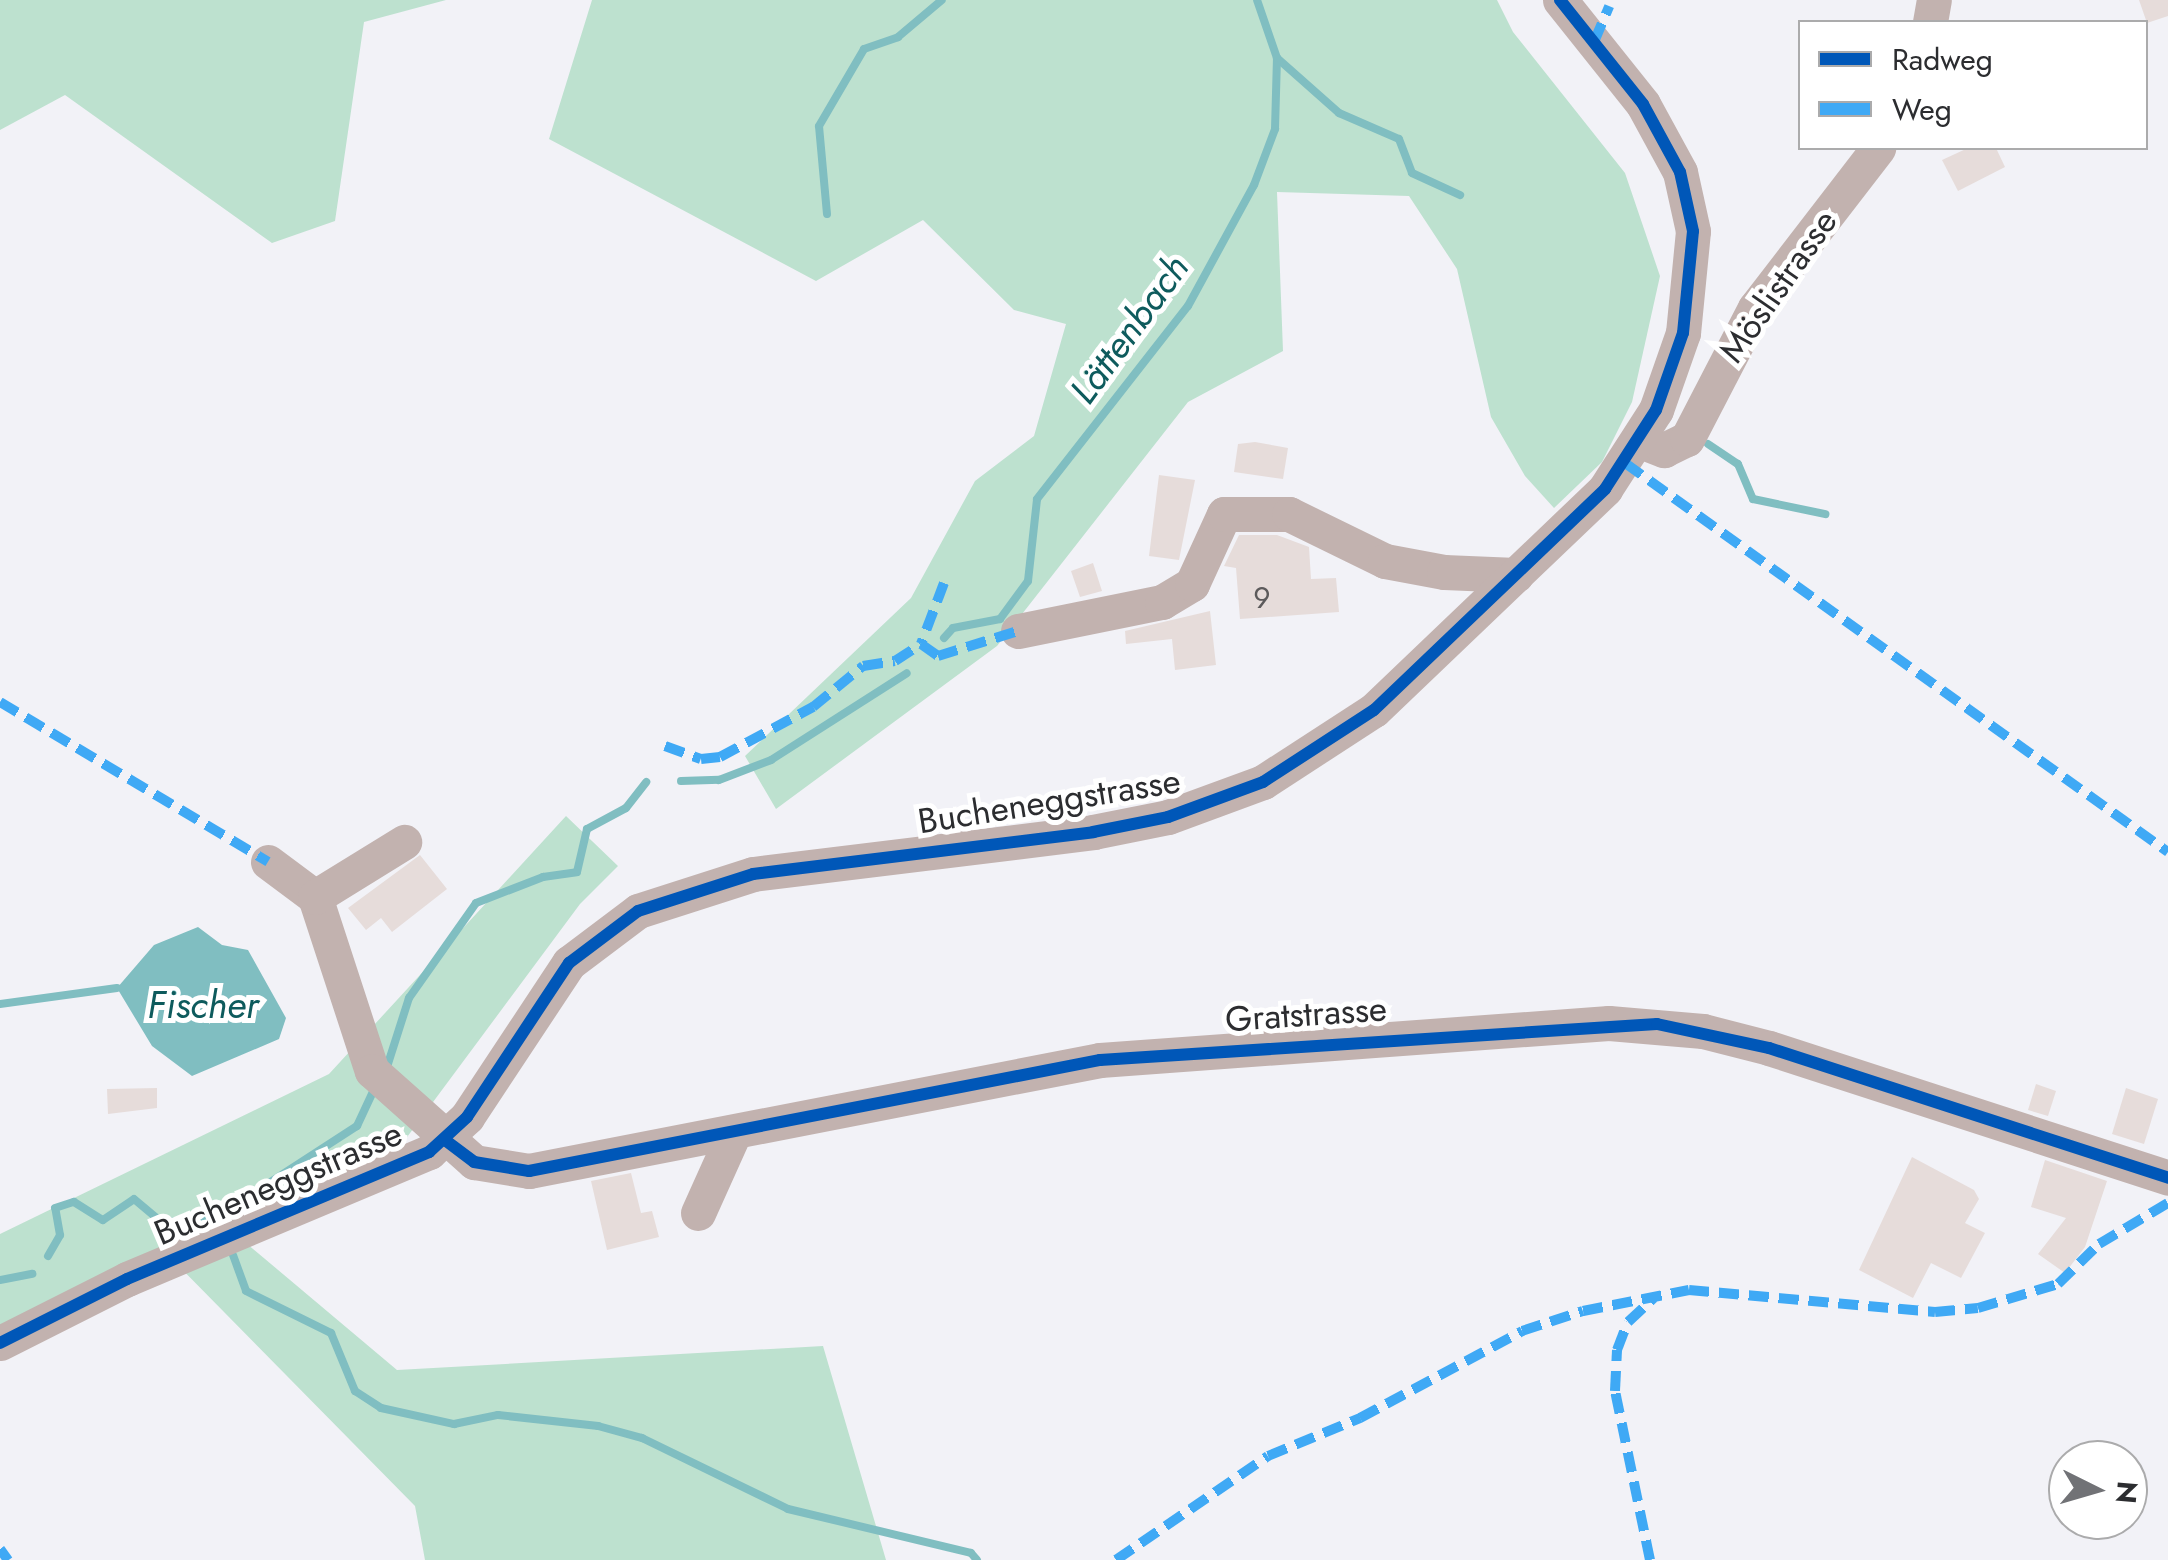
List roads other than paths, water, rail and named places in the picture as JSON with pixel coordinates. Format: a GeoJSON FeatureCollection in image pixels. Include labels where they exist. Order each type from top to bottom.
{"type":"FeatureCollection","features":[{"type":"Feature","properties":{"kind":"street","name":"Bucheneggstrasse"},"geometry":{"type":"LineString","coordinates":[[0,1343],[127,1279],[412,1162],[445,1140],[568,963],[638,911],[730,878],[1094,832],[1218,801],[1288,768],[1353,727],[1605,489],[1640,441],[1682,333],[1694,256],[1690,204],[1656,124],[1560,0]]}},
{"type":"Feature","properties":{"kind":"street","name":"Möslistrasse"},"geometry":{"type":"LineString","coordinates":[[1640,441],[1664,450],[1687,438],[1756,308],[1876,150]]}},
{"type":"Feature","properties":{"kind":"street"},"geometry":{"type":"LineString","coordinates":[[1018,631],[1162,602],[1192,584],[1224,514],[1289,514],[1385,561],[1444,572],[1516,575]]}},
{"type":"Feature","properties":{"kind":"street"},"geometry":{"type":"LineString","coordinates":[[268,862],[315,897],[404,842]]}},
{"type":"Feature","properties":{"kind":"street","name":"Gratstrasse"},"geometry":{"type":"LineString","coordinates":[[315,897],[372,1071],[474,1162],[529,1172],[1100,1060],[1657,1024],[1769,1048],[2168,1178]]}},
{"type":"Feature","properties":{"kind":"street"},"geometry":{"type":"LineString","coordinates":[[698,1213],[733,1135]]}},
{"type":"Feature","properties":{"kind":"water","name":"Fischer"},"geometry":{"type":"Polygon","coordinates":[[[198,927],[222,945],[248,950],[286,1018],[279,1039],[192,1076],[152,1046],[117,988],[154,945],[198,927]]]}},
{"type":"Feature","properties":{"kind":"waterway"},"geometry":{"type":"LineString","coordinates":[[827,214],[819,126],[864,49],[898,37],[942,0]]}},
{"type":"Feature","properties":{"kind":"waterway","name":"Lättenbach"},"geometry":{"type":"LineString","coordinates":[[944,638],[953,628],[1000,619],[1028,581],[1037,499],[1188,306],[1254,185],[1275,129],[1277,58],[1257,0]]}},
{"type":"Feature","properties":{"kind":"waterway"},"geometry":{"type":"LineString","coordinates":[[1277,58],[1339,113],[1399,139],[1412,173],[1460,195]]}},
{"type":"Feature","properties":{"kind":"waterway"},"geometry":{"type":"LineString","coordinates":[[1708,444],[1738,464],[1753,499],[1825,514]]}},
{"type":"Feature","properties":{"kind":"waterway","name":"Lättenbach"},"geometry":{"type":"LineString","coordinates":[[681,781],[719,780],[771,760],[907,673]]}},
{"type":"Feature","properties":{"kind":"waterway","name":"Lättenbach"},"geometry":{"type":"LineString","coordinates":[[386,1070],[409,998],[476,903],[543,877],[577,872],[587,829],[626,808],[646,782]]}},
{"type":"Feature","properties":{"kind":"waterway"},"geometry":{"type":"LineString","coordinates":[[0,1004],[117,988]]}},
{"type":"Feature","properties":{"kind":"waterway","name":"Lättenbach"},"geometry":{"type":"LineString","coordinates":[[48,1256],[60,1235],[55,1208],[74,1202],[103,1220],[134,1199],[161,1222],[212,1220],[357,1126],[373,1092]]}},
{"type":"Feature","properties":{"kind":"waterway"},"geometry":{"type":"LineString","coordinates":[[233,1255],[246,1291],[331,1333],[355,1391],[381,1408],[454,1424],[498,1415],[598,1426],[642,1438],[788,1509],[971,1553],[977,1560]]}},
{"type":"Feature","properties":{"kind":"waterway","name":"Lättenbach"},"geometry":{"type":"LineString","coordinates":[[0,1280],[32,1274]]}}]}
